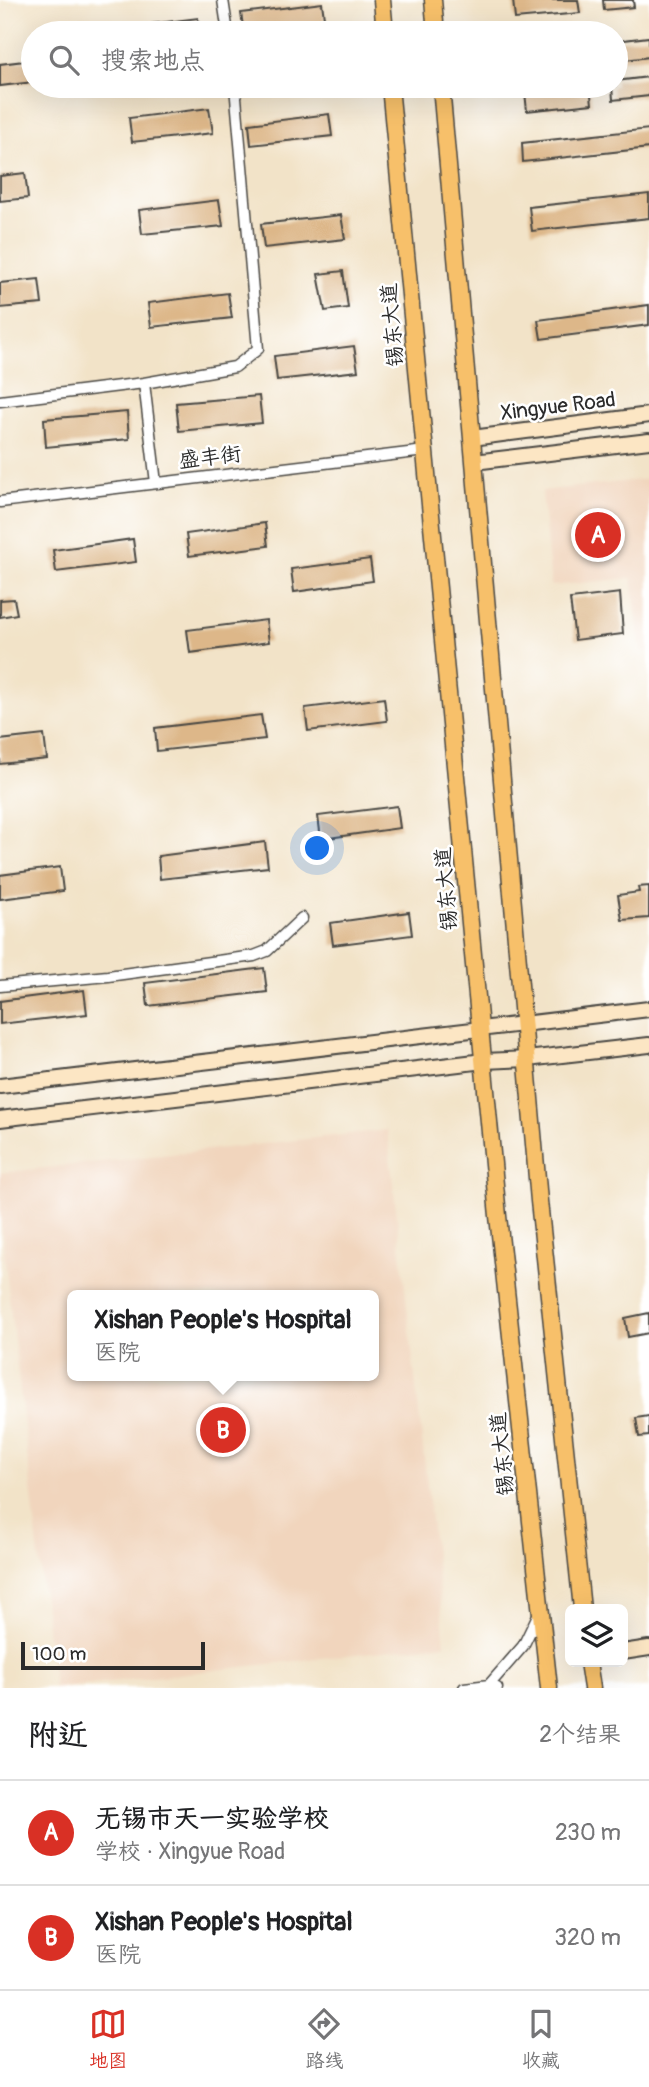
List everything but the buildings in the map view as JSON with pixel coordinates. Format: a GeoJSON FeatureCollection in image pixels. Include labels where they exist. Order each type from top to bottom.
{"type":"FeatureCollection","features":[{"type":"Feature","properties":{"kind":"main road"},"geometry":{"type":"LineString","coordinates":[[382,0],[385,21]]}},
{"type":"Feature","properties":{"kind":"main road"},"geometry":{"type":"LineString","coordinates":[[433,0],[435,21]]}},
{"type":"Feature","properties":{"kind":"main road","name":"锡东大道"},"geometry":{"type":"LineString","coordinates":[[391,98],[484,1060],[550,1688]]}},
{"type":"Feature","properties":{"kind":"main road"},"geometry":{"type":"LineString","coordinates":[[442,98],[527,1059],[582,1604]]}},
{"type":"Feature","properties":{"kind":"main road","name":"Xingyue Road"},"geometry":{"type":"LineString","coordinates":[[472,438],[649,415]]}},
{"type":"Feature","properties":{"kind":"main road"},"geometry":{"type":"LineString","coordinates":[[474,462],[649,441]]}},
{"type":"Feature","properties":{"kind":"main road"},"geometry":{"type":"LineString","coordinates":[[0,1086],[649,1009]]}},
{"type":"Feature","properties":{"kind":"main road"},"geometry":{"type":"LineString","coordinates":[[0,1119],[484,1060],[527,1059],[649,1045]]}},
{"type":"Feature","properties":{"kind":"main road"},"geometry":{"type":"LineString","coordinates":[[628,1651],[649,1648]]}},
{"type":"Feature","properties":{"kind":"main road"},"geometry":{"type":"LineString","coordinates":[[589,1667],[592,1688]]}},
{"type":"Feature","properties":{"kind":"street"},"geometry":{"type":"LineString","coordinates":[[223,0],[226,21]]}},
{"type":"Feature","properties":{"kind":"street"},"geometry":{"type":"LineString","coordinates":[[0,401],[144,383],[234,367],[258,349],[236,98]]}},
{"type":"Feature","properties":{"kind":"street"},"geometry":{"type":"LineString","coordinates":[[144,383],[156,483]]}},
{"type":"Feature","properties":{"kind":"street","name":"盛丰街"},"geometry":{"type":"LineString","coordinates":[[0,502],[425,451]]}},
{"type":"Feature","properties":{"kind":"street"},"geometry":{"type":"LineString","coordinates":[[0,986],[108,976],[254,956],[267,951],[302,918]]}},
{"type":"Feature","properties":{"kind":"street"},"geometry":{"type":"LineString","coordinates":[[464,1688],[493,1686],[523,1646],[540,1611]]}},
{"type":"Feature","properties":{"kind":"shaded area"},"geometry":{"type":"Polygon","coordinates":[[[649,479],[649,651],[641,652],[632,578],[551,586],[542,491],[649,479]]]}},
{"type":"Feature","properties":{"kind":"shaded area"},"geometry":{"type":"Polygon","coordinates":[[[387,1130],[445,1644],[54,1688],[0,1216],[0,1173],[387,1130]]]}},
{"type":"Feature","properties":{"kind":"place","name":"无锡市天一实验学校"},"geometry":{"type":"Point","coordinates":[598,535]}},
{"type":"Feature","properties":{"kind":"place","name":"Xishan People's Hospital"},"geometry":{"type":"Point","coordinates":[223,1430]}}]}
